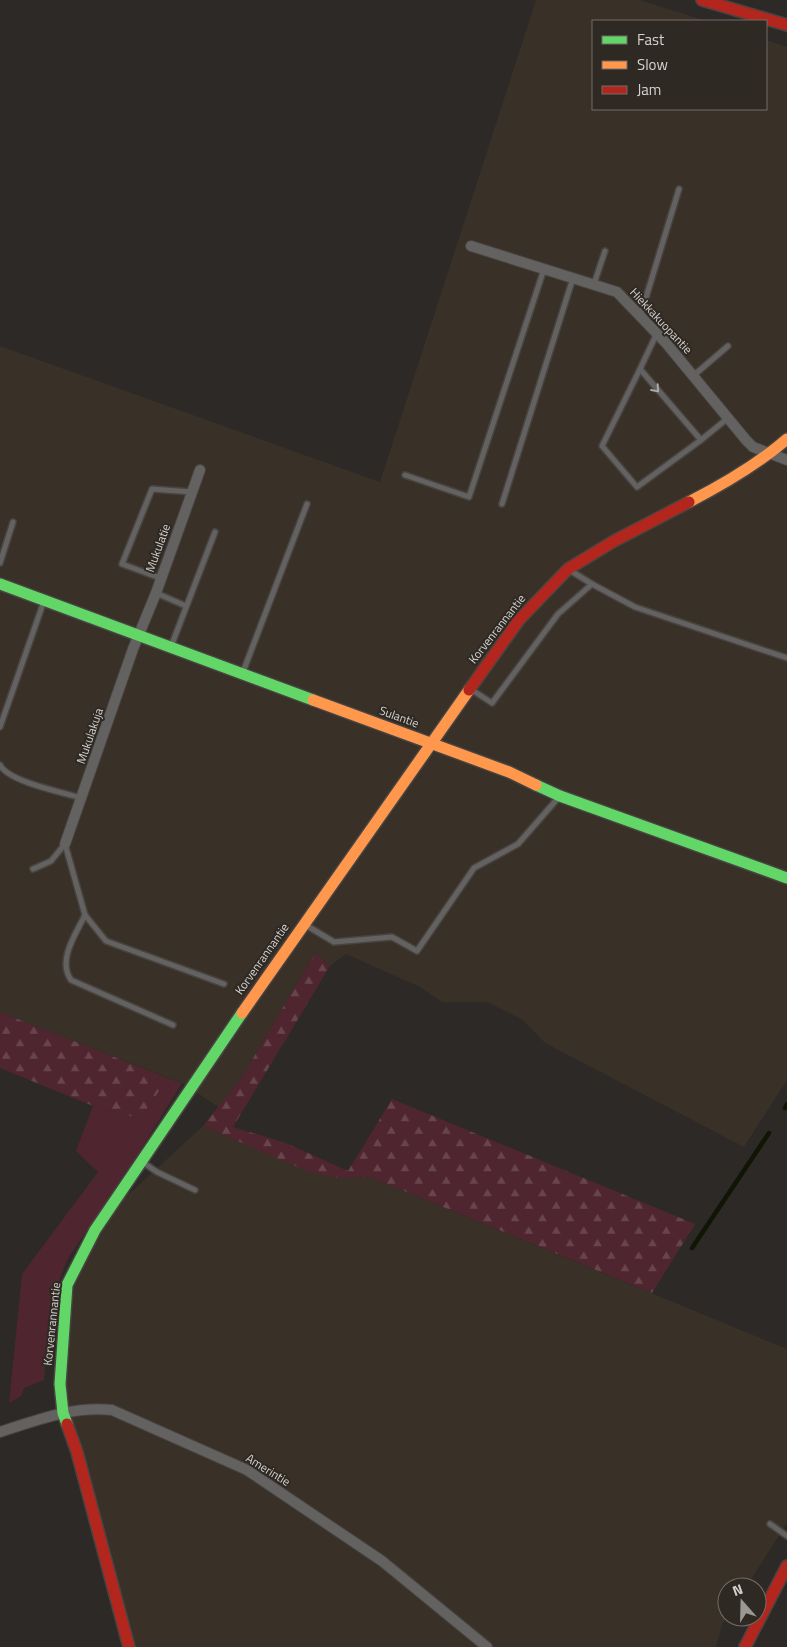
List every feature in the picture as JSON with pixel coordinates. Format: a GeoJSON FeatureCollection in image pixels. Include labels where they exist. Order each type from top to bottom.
{"type":"FeatureCollection","features":[{"type":"Feature","properties":{"kind":"street"},"geometry":{"type":"LineString","coordinates":[[702,0],[787,25]]}},
{"type":"Feature","properties":{"kind":"street","name":"Hiekkakuopantie"},"geometry":{"type":"LineString","coordinates":[[471,246],[617,292],[641,314],[753,447],[787,460]]}},
{"type":"Feature","properties":{"kind":"street","name":"Korvenrannantie"},"geometry":{"type":"LineString","coordinates":[[129,1647],[77,1452],[63,1413],[60,1384],[67,1285],[95,1230],[303,924],[519,620],[568,569],[614,541],[731,480],[770,454],[787,439]]}},
{"type":"Feature","properties":{"kind":"street","name":"Mukulatie"},"geometry":{"type":"LineString","coordinates":[[140,635],[200,470]]}},
{"type":"Feature","properties":{"kind":"street","name":"Sulantie"},"geometry":{"type":"LineString","coordinates":[[0,584],[140,635],[242,675],[509,772],[560,796],[787,878]]}},
{"type":"Feature","properties":{"kind":"street","name":"Mukulakuja"},"geometry":{"type":"LineString","coordinates":[[65,844],[133,649],[140,635]]}},
{"type":"Feature","properties":{"kind":"street","name":"Amerintie"},"geometry":{"type":"LineString","coordinates":[[0,1432],[63,1413],[91,1408],[112,1410],[247,1470],[382,1561],[488,1647]]}},
{"type":"Feature","properties":{"kind":"street"},"geometry":{"type":"LineString","coordinates":[[745,1647],[787,1566]]}},
{"type":"Feature","properties":{"kind":"lane"},"geometry":{"type":"LineString","coordinates":[[641,314],[679,189]]}},
{"type":"Feature","properties":{"kind":"lane"},"geometry":{"type":"LineString","coordinates":[[594,285],[605,251]]}},
{"type":"Feature","properties":{"kind":"lane"},"geometry":{"type":"LineString","coordinates":[[405,475],[469,497],[544,268]]}},
{"type":"Feature","properties":{"kind":"lane"},"geometry":{"type":"LineString","coordinates":[[502,504],[573,278]]}},
{"type":"Feature","properties":{"kind":"lane"},"geometry":{"type":"LineString","coordinates":[[657,333],[602,446],[637,487],[728,418]]}},
{"type":"Feature","properties":{"kind":"lane"},"geometry":{"type":"LineString","coordinates":[[693,376],[728,346]]}},
{"type":"Feature","properties":{"kind":"lane"},"geometry":{"type":"LineString","coordinates":[[640,369],[701,440]]}},
{"type":"Feature","properties":{"kind":"lane"},"geometry":{"type":"LineString","coordinates":[[160,578],[122,564],[152,489],[192,492]]}},
{"type":"Feature","properties":{"kind":"lane"},"geometry":{"type":"LineString","coordinates":[[242,675],[307,504]]}},
{"type":"Feature","properties":{"kind":"lane"},"geometry":{"type":"LineString","coordinates":[[0,563],[13,522]]}},
{"type":"Feature","properties":{"kind":"lane"},"geometry":{"type":"LineString","coordinates":[[171,647],[215,532]]}},
{"type":"Feature","properties":{"kind":"lane"},"geometry":{"type":"LineString","coordinates":[[568,569],[634,608],[787,658]]}},
{"type":"Feature","properties":{"kind":"lane"},"geometry":{"type":"LineString","coordinates":[[469,688],[492,703],[558,614],[592,584]]}},
{"type":"Feature","properties":{"kind":"lane"},"geometry":{"type":"LineString","coordinates":[[156,592],[186,606]]}},
{"type":"Feature","properties":{"kind":"lane"},"geometry":{"type":"LineString","coordinates":[[0,727],[44,601]]}},
{"type":"Feature","properties":{"kind":"lane"},"geometry":{"type":"LineString","coordinates":[[0,765],[3,771],[16,778],[82,798]]}},
{"type":"Feature","properties":{"kind":"lane"},"geometry":{"type":"LineString","coordinates":[[303,924],[334,942],[392,937],[417,951],[474,868],[518,844],[560,796]]}},
{"type":"Feature","properties":{"kind":"lane"},"geometry":{"type":"LineString","coordinates":[[33,869],[51,860],[65,844]]}},
{"type":"Feature","properties":{"kind":"lane"},"geometry":{"type":"LineString","coordinates":[[65,844],[85,915],[106,941],[224,984]]}},
{"type":"Feature","properties":{"kind":"lane"},"geometry":{"type":"LineString","coordinates":[[85,915],[65,958],[66,972],[71,980],[174,1025]]}},
{"type":"Feature","properties":{"kind":"lane"},"geometry":{"type":"LineString","coordinates":[[141,1161],[157,1172],[195,1190]]}},
{"type":"Feature","properties":{"kind":"lane"},"geometry":{"type":"LineString","coordinates":[[770,1524],[787,1536]]}},
{"type":"Feature","properties":{"kind":"shaded area"},"geometry":{"type":"Polygon","coordinates":[[[536,0],[640,0],[703,20],[592,20],[592,110],[767,110],[767,40],[787,47],[787,1080],[744,1147],[545,1043],[523,1020],[487,1002],[442,1002],[420,987],[346,954],[330,966],[315,953],[242,1077],[220,1108],[182,1083],[0,1012],[0,346],[380,482],[536,0]]]}},
{"type":"Feature","properties":{"kind":"shaded area"},"geometry":{"type":"Polygon","coordinates":[[[203,1126],[339,1178],[370,1177],[787,1349],[787,1523],[752,1577],[717,1577],[717,1627],[721,1627],[716,1647],[128,1647],[63,1413],[59,1330],[92,1228],[203,1126]]]}},
{"type":"Feature","properties":{"kind":"green space"},"geometry":{"type":"Polygon","coordinates":[[[315,953],[330,966],[233,1127],[286,1143],[348,1171],[392,1099],[695,1224],[652,1293],[370,1177],[339,1178],[309,1172],[203,1126],[242,1077],[315,953]]]}},
{"type":"Feature","properties":{"kind":"green space"},"geometry":{"type":"Polygon","coordinates":[[[0,1012],[168,1078],[140,1119],[93,1106],[0,1068],[0,1012]]]}},
{"type":"Feature","properties":{"kind":"green space"},"geometry":{"type":"Polygon","coordinates":[[[168,1078],[182,1083],[138,1154],[67,1260],[50,1307],[44,1380],[24,1388],[21,1396],[9,1403],[22,1274],[98,1172],[76,1151],[93,1106],[140,1119],[168,1078]]]}},
{"type":"Feature","properties":{"kind":"waterway"},"geometry":{"type":"LineString","coordinates":[[785,1108],[787,1104]]}},
{"type":"Feature","properties":{"kind":"waterway"},"geometry":{"type":"LineString","coordinates":[[692,1248],[769,1133]]}},
{"type":"Feature","properties":{"kind":"traffic: fast"},"geometry":{"type":"LineString","coordinates":[[0,584],[313,700]]}},
{"type":"Feature","properties":{"kind":"traffic: fast"},"geometry":{"type":"LineString","coordinates":[[536,785],[560,796],[787,878]]}},
{"type":"Feature","properties":{"kind":"traffic: fast"},"geometry":{"type":"LineString","coordinates":[[67,1424],[63,1413],[60,1384],[67,1285],[95,1230],[242,1013]]}},
{"type":"Feature","properties":{"kind":"traffic: slow"},"geometry":{"type":"LineString","coordinates":[[689,502],[740,473],[787,439]]}},
{"type":"Feature","properties":{"kind":"traffic: slow"},"geometry":{"type":"LineString","coordinates":[[242,1013],[469,690]]}},
{"type":"Feature","properties":{"kind":"traffic: slow"},"geometry":{"type":"LineString","coordinates":[[313,700],[509,772],[536,785]]}},
{"type":"Feature","properties":{"kind":"traffic: jam"},"geometry":{"type":"LineString","coordinates":[[702,0],[787,25]]}},
{"type":"Feature","properties":{"kind":"traffic: jam"},"geometry":{"type":"LineString","coordinates":[[469,690],[519,620],[568,569],[614,541],[689,502]]}},
{"type":"Feature","properties":{"kind":"traffic: jam"},"geometry":{"type":"LineString","coordinates":[[67,1424],[77,1452],[129,1647]]}},
{"type":"Feature","properties":{"kind":"traffic: jam"},"geometry":{"type":"LineString","coordinates":[[745,1647],[787,1566]]}}]}
